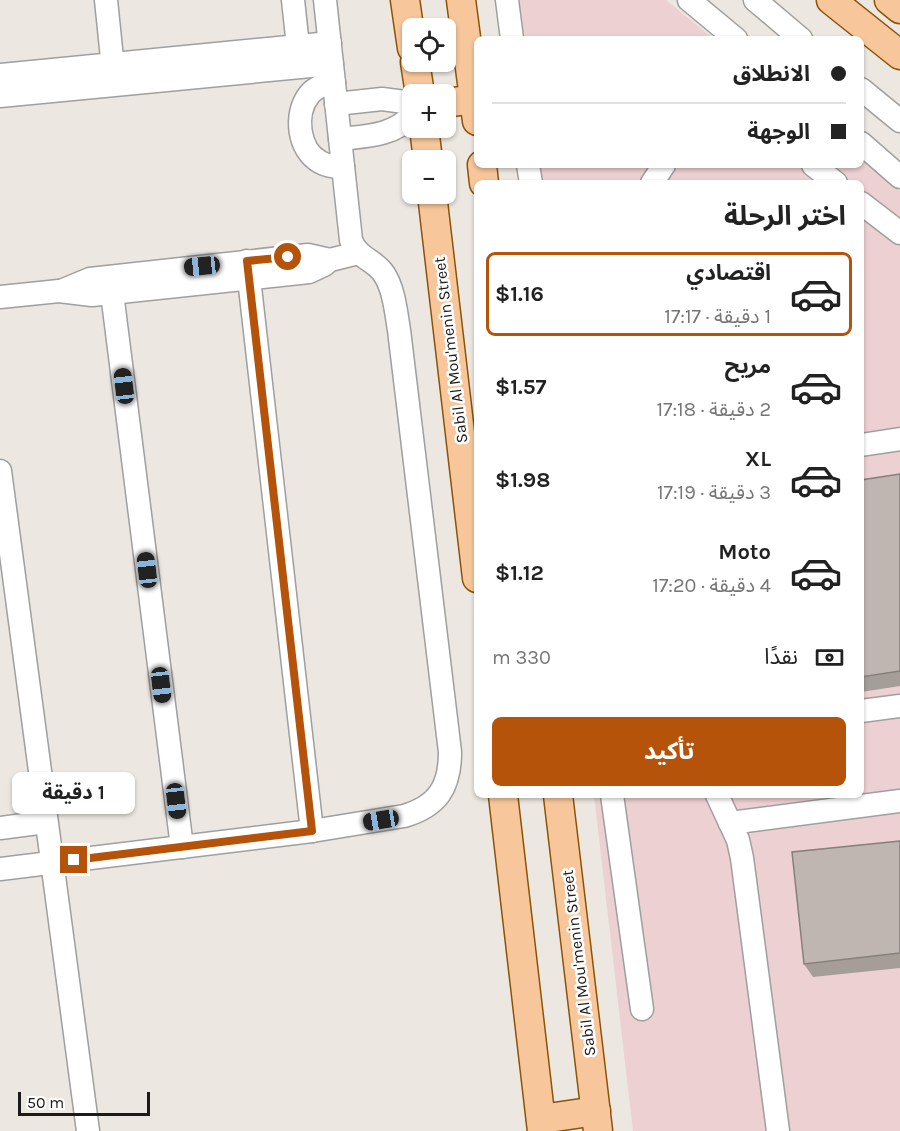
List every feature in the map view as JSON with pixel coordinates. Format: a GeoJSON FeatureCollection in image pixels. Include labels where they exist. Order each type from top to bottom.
{"type":"FeatureCollection","features":[{"type":"Feature","properties":{"kind":"main road"},"geometry":{"type":"LineString","coordinates":[[405,0],[408,18]]}},
{"type":"Feature","properties":{"kind":"main road"},"geometry":{"type":"LineString","coordinates":[[461,0],[474,95]]}},
{"type":"Feature","properties":{"kind":"main road"},"geometry":{"type":"LineString","coordinates":[[831,0],[900,55]]}},
{"type":"Feature","properties":{"kind":"main road"},"geometry":{"type":"LineString","coordinates":[[889,0],[900,9]]}},
{"type":"Feature","properties":{"kind":"main road"},"geometry":{"type":"LineString","coordinates":[[456,105],[474,110]]}},
{"type":"Feature","properties":{"kind":"main road","name":"Sabil Al Mou'menin Street"},"geometry":{"type":"LineString","coordinates":[[433,204],[474,552]]}},
{"type":"Feature","properties":{"kind":"main road"},"geometry":{"type":"LineString","coordinates":[[503,798],[541,1125],[597,1121]]}},
{"type":"Feature","properties":{"kind":"main road","name":"Sabil Al Mou'menin Street"},"geometry":{"type":"LineString","coordinates":[[558,798],[597,1121]]}},
{"type":"Feature","properties":{"kind":"street"},"geometry":{"type":"LineString","coordinates":[[106,0],[113,75]]}},
{"type":"Feature","properties":{"kind":"street"},"geometry":{"type":"LineString","coordinates":[[293,0],[298,46],[333,73],[382,99],[402,102]]}},
{"type":"Feature","properties":{"kind":"street"},"geometry":{"type":"LineString","coordinates":[[0,869],[312,831],[404,816],[418,812],[430,804],[440,794],[447,781],[450,767],[448,729],[399,330],[384,274],[378,266],[358,253],[351,240],[325,0]]}},
{"type":"Feature","properties":{"kind":"street"},"geometry":{"type":"LineString","coordinates":[[507,0],[512,36]]}},
{"type":"Feature","properties":{"kind":"street"},"geometry":{"type":"LineString","coordinates":[[689,0],[732,36]]}},
{"type":"Feature","properties":{"kind":"street"},"geometry":{"type":"LineString","coordinates":[[755,0],[797,36]]}},
{"type":"Feature","properties":{"kind":"street"},"geometry":{"type":"LineString","coordinates":[[0,96],[113,75],[298,46]]}},
{"type":"Feature","properties":{"kind":"street"},"geometry":{"type":"LineString","coordinates":[[0,75],[333,73]]}},
{"type":"Feature","properties":{"kind":"street"},"geometry":{"type":"LineString","coordinates":[[333,73],[310,93],[303,104],[300,129],[306,147],[319,162],[343,167]]}},
{"type":"Feature","properties":{"kind":"street"},"geometry":{"type":"LineString","coordinates":[[864,92],[900,122]]}},
{"type":"Feature","properties":{"kind":"street"},"geometry":{"type":"LineString","coordinates":[[340,139],[387,132],[402,124]]}},
{"type":"Feature","properties":{"kind":"street"},"geometry":{"type":"LineString","coordinates":[[864,146],[900,177]]}},
{"type":"Feature","properties":{"kind":"street"},"geometry":{"type":"LineString","coordinates":[[817,168],[832,180]]}},
{"type":"Feature","properties":{"kind":"street"},"geometry":{"type":"LineString","coordinates":[[864,205],[900,233]]}},
{"type":"Feature","properties":{"kind":"street"},"geometry":{"type":"LineString","coordinates":[[0,297],[59,291],[90,279],[248,270],[309,272],[330,260],[358,253]]}},
{"type":"Feature","properties":{"kind":"street"},"geometry":{"type":"LineString","coordinates":[[248,270],[312,831]]}},
{"type":"Feature","properties":{"kind":"street"},"geometry":{"type":"LineString","coordinates":[[59,291],[81,295],[112,293],[248,270]]}},
{"type":"Feature","properties":{"kind":"street"},"geometry":{"type":"LineString","coordinates":[[112,293],[182,847]]}},
{"type":"Feature","properties":{"kind":"street"},"geometry":{"type":"LineString","coordinates":[[864,445],[900,439]]}},
{"type":"Feature","properties":{"kind":"street"},"geometry":{"type":"LineString","coordinates":[[0,471],[88,1131]]}},
{"type":"Feature","properties":{"kind":"street"},"geometry":{"type":"LineString","coordinates":[[864,711],[900,706]]}},
{"type":"Feature","properties":{"kind":"street"},"geometry":{"type":"LineString","coordinates":[[612,798],[642,1009]]}},
{"type":"Feature","properties":{"kind":"street"},"geometry":{"type":"LineString","coordinates":[[718,798],[738,840],[742,858],[778,1131]]}},
{"type":"Feature","properties":{"kind":"street"},"geometry":{"type":"LineString","coordinates":[[730,823],[900,801]]}},
{"type":"Feature","properties":{"kind":"street"},"geometry":{"type":"LineString","coordinates":[[0,828],[46,822]]}},
{"type":"Feature","properties":{"kind":"shaded area"},"geometry":{"type":"Polygon","coordinates":[[[502,0],[666,0],[710,36],[506,36],[502,0]]]}},
{"type":"Feature","properties":{"kind":"shaded area"},"geometry":{"type":"Polygon","coordinates":[[[864,161],[900,191],[900,1131],[633,1131],[594,798],[864,798],[864,180],[523,180],[521,168],[864,168],[864,161]]]}},
{"type":"Feature","properties":{"kind":"building"},"geometry":{"type":"Polygon","coordinates":[[[900,474],[900,671],[864,677],[864,480],[900,474]]]}},
{"type":"Feature","properties":{"kind":"building"},"geometry":{"type":"Polygon","coordinates":[[[900,841],[900,953],[804,964],[792,852],[900,841]]]}},
{"type":"Feature","properties":{"kind":"route"},"geometry":{"type":"LineString","coordinates":[[74,860],[312,831],[247,261],[288,257]]}}]}
